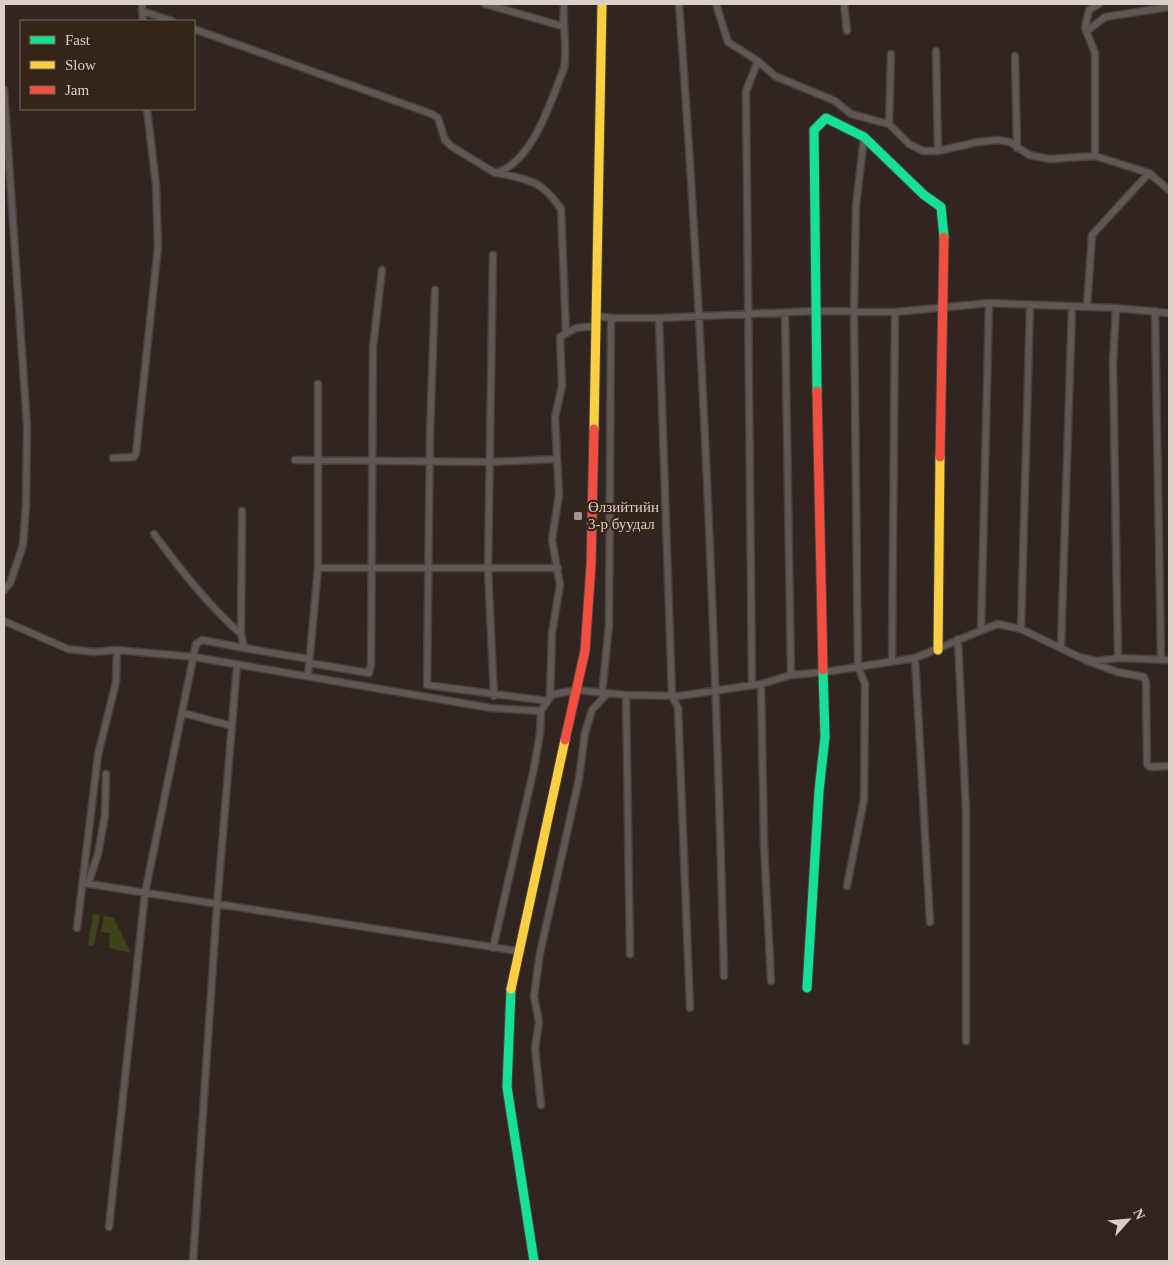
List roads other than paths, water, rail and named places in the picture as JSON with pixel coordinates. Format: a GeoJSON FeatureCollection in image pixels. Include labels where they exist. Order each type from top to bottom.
{"type":"FeatureCollection","features":[{"type":"Feature","properties":{"kind":"street"},"geometry":{"type":"LineString","coordinates":[[485,4],[562,26]]}},
{"type":"Feature","properties":{"kind":"street"},"geometry":{"type":"LineString","coordinates":[[495,173],[506,170],[524,154],[542,120],[564,68],[566,56],[562,26],[564,4]]}},
{"type":"Feature","properties":{"kind":"street"},"geometry":{"type":"LineString","coordinates":[[534,1261],[507,1087],[511,992],[518,951],[585,651],[591,565],[602,4]]}},
{"type":"Feature","properties":{"kind":"street"},"geometry":{"type":"LineString","coordinates":[[679,4],[697,245],[699,317],[706,417],[715,692],[718,726],[724,976]]}},
{"type":"Feature","properties":{"kind":"street"},"geometry":{"type":"LineString","coordinates":[[716,4],[728,42],[758,61],[775,76],[834,101],[850,114],[889,124],[909,144],[923,151],[938,151],[995,140],[1010,142],[1029,156],[1050,159],[1096,156],[1149,173],[1169,190]]}},
{"type":"Feature","properties":{"kind":"street"},"geometry":{"type":"LineString","coordinates":[[844,4],[847,31]]}},
{"type":"Feature","properties":{"kind":"street"},"geometry":{"type":"LineString","coordinates":[[1096,156],[1095,53],[1085,28],[1090,10],[1099,4]]}},
{"type":"Feature","properties":{"kind":"street"},"geometry":{"type":"LineString","coordinates":[[143,20],[142,7],[170,20]]}},
{"type":"Feature","properties":{"kind":"street"},"geometry":{"type":"LineString","coordinates":[[1087,32],[1105,17],[1169,7]]}},
{"type":"Feature","properties":{"kind":"street"},"geometry":{"type":"LineString","coordinates":[[195,29],[432,114],[438,118],[445,140],[451,146],[495,173],[535,182],[552,196],[561,209],[566,332]]}},
{"type":"Feature","properties":{"kind":"street"},"geometry":{"type":"LineString","coordinates":[[936,51],[938,151]]}},
{"type":"Feature","properties":{"kind":"street"},"geometry":{"type":"LineString","coordinates":[[889,124],[891,54]]}},
{"type":"Feature","properties":{"kind":"street"},"geometry":{"type":"LineString","coordinates":[[1015,56],[1018,148]]}},
{"type":"Feature","properties":{"kind":"street"},"geometry":{"type":"LineString","coordinates":[[752,686],[746,91],[758,61]]}},
{"type":"Feature","properties":{"kind":"street"},"geometry":{"type":"LineString","coordinates":[[4,90],[27,426],[24,545],[10,583],[4,590]]}},
{"type":"Feature","properties":{"kind":"street"},"geometry":{"type":"LineString","coordinates":[[113,458],[130,459],[136,453],[155,283],[158,246],[156,185],[148,110]]}},
{"type":"Feature","properties":{"kind":"street"},"geometry":{"type":"LineString","coordinates":[[807,988],[819,791],[825,738],[825,672],[815,311],[814,130],[826,118],[864,137],[924,195],[941,206],[944,224],[941,306],[938,650]]}},
{"type":"Feature","properties":{"kind":"street"},"geometry":{"type":"LineString","coordinates":[[847,886],[864,799],[865,684],[858,667],[854,311],[856,206],[864,137]]}},
{"type":"Feature","properties":{"kind":"street"},"geometry":{"type":"LineString","coordinates":[[1087,307],[1092,235],[1149,173]]}},
{"type":"Feature","properties":{"kind":"street"},"geometry":{"type":"LineString","coordinates":[[493,254],[488,568],[494,696]]}},
{"type":"Feature","properties":{"kind":"street"},"geometry":{"type":"LineString","coordinates":[[109,1227],[145,894],[196,644],[202,640],[369,673],[371,665],[373,347],[382,270]]}},
{"type":"Feature","properties":{"kind":"street"},"geometry":{"type":"LineString","coordinates":[[435,290],[427,569],[427,685],[494,696],[549,699],[577,690],[604,694],[672,696],[715,692],[761,684],[791,675],[825,672],[915,658],[997,624],[1021,629],[1061,646],[1090,664],[1144,677],[1146,683],[1147,764],[1150,767],[1169,766]]}},
{"type":"Feature","properties":{"kind":"street"},"geometry":{"type":"LineString","coordinates":[[981,630],[990,303]]}},
{"type":"Feature","properties":{"kind":"street"},"geometry":{"type":"LineString","coordinates":[[493,948],[534,768],[540,733],[541,711],[549,699],[552,633],[560,585],[552,540],[560,494],[556,459],[555,417],[562,386],[560,337],[576,328],[611,318],[748,316],[815,311],[895,312],[941,306],[990,303],[1116,308],[1169,313]]}},
{"type":"Feature","properties":{"kind":"street"},"geometry":{"type":"LineString","coordinates":[[1021,629],[1030,305]]}},
{"type":"Feature","properties":{"kind":"street"},"geometry":{"type":"LineString","coordinates":[[1061,646],[1072,307]]}},
{"type":"Feature","properties":{"kind":"street"},"geometry":{"type":"LineString","coordinates":[[1116,308],[1113,362],[1118,658]]}},
{"type":"Feature","properties":{"kind":"street"},"geometry":{"type":"LineString","coordinates":[[1155,311],[1162,660]]}},
{"type":"Feature","properties":{"kind":"street"},"geometry":{"type":"LineString","coordinates":[[892,661],[895,312]]}},
{"type":"Feature","properties":{"kind":"street"},"geometry":{"type":"LineString","coordinates":[[784,313],[791,675]]}},
{"type":"Feature","properties":{"kind":"street"},"geometry":{"type":"LineString","coordinates":[[541,1105],[535,1048],[539,1022],[534,996],[540,953],[579,779],[585,733],[592,710],[604,694],[609,626],[611,318]]}},
{"type":"Feature","properties":{"kind":"street"},"geometry":{"type":"LineString","coordinates":[[659,318],[672,696],[678,708],[690,1008]]}},
{"type":"Feature","properties":{"kind":"street"},"geometry":{"type":"LineString","coordinates":[[308,676],[318,568],[318,384]]}},
{"type":"Feature","properties":{"kind":"street"},"geometry":{"type":"LineString","coordinates":[[295,460],[490,462],[556,459]]}},
{"type":"Feature","properties":{"kind":"street"},"geometry":{"type":"LineString","coordinates":[[242,511],[241,634],[244,648]]}},
{"type":"Feature","properties":{"kind":"street"},"geometry":{"type":"LineString","coordinates":[[154,534],[211,606],[241,634]]}},
{"type":"Feature","properties":{"kind":"street"},"geometry":{"type":"LineString","coordinates":[[318,568],[558,568]]}},
{"type":"Feature","properties":{"kind":"street"},"geometry":{"type":"LineString","coordinates":[[4,621],[68,650],[94,652],[117,650],[194,657],[491,708],[541,711]]}},
{"type":"Feature","properties":{"kind":"street"},"geometry":{"type":"LineString","coordinates":[[958,639],[966,812],[966,1041]]}},
{"type":"Feature","properties":{"kind":"street"},"geometry":{"type":"LineString","coordinates":[[77,928],[85,884],[97,762],[116,682],[117,650]]}},
{"type":"Feature","properties":{"kind":"street"},"geometry":{"type":"LineString","coordinates":[[1079,657],[1096,661],[1118,658],[1169,660]]}},
{"type":"Feature","properties":{"kind":"street"},"geometry":{"type":"LineString","coordinates":[[915,658],[930,922]]}},
{"type":"Feature","properties":{"kind":"street"},"geometry":{"type":"LineString","coordinates":[[193,1261],[217,905],[237,664]]}},
{"type":"Feature","properties":{"kind":"street"},"geometry":{"type":"LineString","coordinates":[[761,684],[764,844],[771,981]]}},
{"type":"Feature","properties":{"kind":"street"},"geometry":{"type":"LineString","coordinates":[[626,695],[630,954]]}},
{"type":"Feature","properties":{"kind":"street"},"geometry":{"type":"LineString","coordinates":[[182,713],[232,726]]}},
{"type":"Feature","properties":{"kind":"street"},"geometry":{"type":"LineString","coordinates":[[85,884],[98,854],[105,815],[109,775],[97,762]]}},
{"type":"Feature","properties":{"kind":"street"},"geometry":{"type":"LineString","coordinates":[[85,884],[518,951]]}},
{"type":"Feature","properties":{"kind":"place","name":"Өлзийтийн 3-р буудал"},"geometry":{"type":"Point","coordinates":[578,516]}}]}
